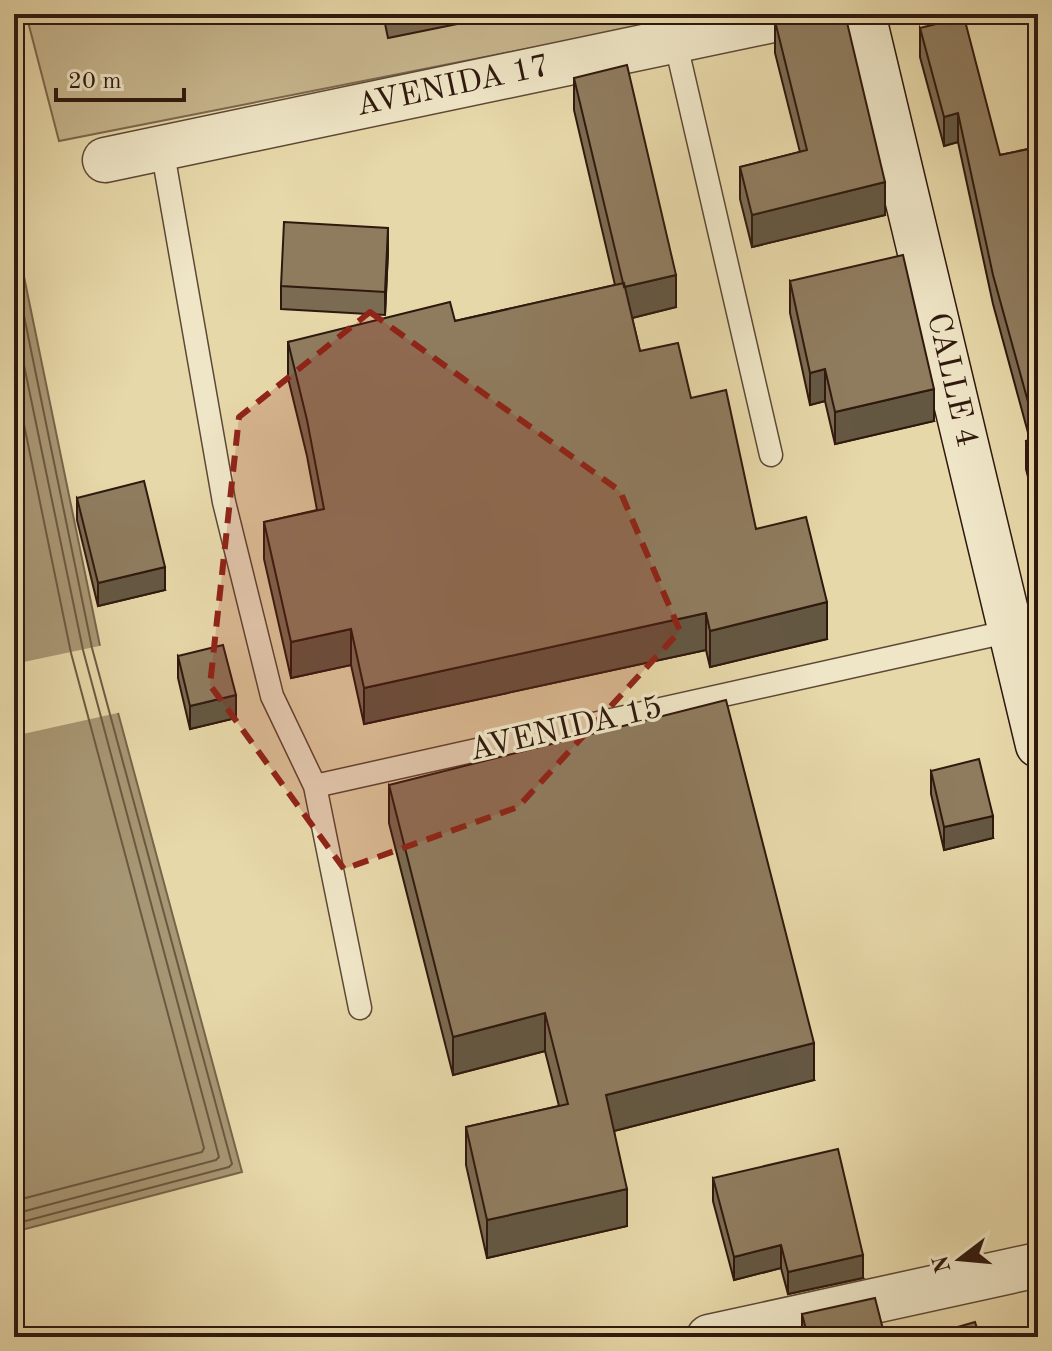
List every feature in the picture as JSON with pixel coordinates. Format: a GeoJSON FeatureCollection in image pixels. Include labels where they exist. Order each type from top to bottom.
{"type":"FeatureCollection","features":[{"type":"Feature","properties":{"kind":"street","name":"AVENIDA 17"},"geometry":{"type":"LineString","coordinates":[[105,160],[801,14]]}},
{"type":"Feature","properties":{"kind":"street","name":"CALLE 4"},"geometry":{"type":"LineString","coordinates":[[863,14],[1024,628],[1038,745]]}},
{"type":"Feature","properties":{"kind":"street"},"geometry":{"type":"LineString","coordinates":[[709,1337],[1038,1265]]}},
{"type":"Feature","properties":{"kind":"lane"},"geometry":{"type":"LineString","coordinates":[[675,40],[771,455]]}},
{"type":"Feature","properties":{"kind":"lane"},"geometry":{"type":"LineString","coordinates":[[162,148],[224,502],[272,696],[315,786],[360,1008]]}},
{"type":"Feature","properties":{"kind":"lane","name":"AVENIDA 15"},"geometry":{"type":"LineString","coordinates":[[315,786],[1024,628]]}},
{"type":"Feature","properties":{"kind":"highlighted area"},"geometry":{"type":"Polygon","coordinates":[[[370,312],[620,491],[680,631],[518,807],[344,869],[210,685],[239,417],[370,312]]]}},
{"type":"Feature","properties":{"kind":"shaded area"},"geometry":{"type":"Polygon","coordinates":[[[26,14],[703,14],[59,141],[26,14]]]}},
{"type":"Feature","properties":{"kind":"water"},"geometry":{"type":"Polygon","coordinates":[[[14,228],[100,646],[242,1172],[14,1232],[14,228]]]}},
{"type":"Feature","properties":{"kind":"pier"},"geometry":{"type":"Polygon","coordinates":[[[104,645],[122,712],[14,736],[14,664],[104,645]]]}},
{"type":"Feature","properties":{"kind":"building"},"geometry":{"type":"Polygon","coordinates":[[[803,14],[845,14],[885,182],[752,215],[740,167],[807,150],[775,21],[803,14]]]}},
{"type":"Feature","properties":{"kind":"building"},"geometry":{"type":"Polygon","coordinates":[[[964,17],[1000,155],[1038,147],[1038,438],[993,275],[958,113],[944,117],[920,28],[964,17]]]}},
{"type":"Feature","properties":{"kind":"building"},"geometry":{"type":"Polygon","coordinates":[[[627,65],[676,275],[624,287],[574,78],[627,65]]]}},
{"type":"Feature","properties":{"kind":"building"},"geometry":{"type":"Polygon","coordinates":[[[284,222],[388,228],[385,292],[281,286],[284,222]]]}},
{"type":"Feature","properties":{"kind":"building"},"geometry":{"type":"Polygon","coordinates":[[[903,255],[934,389],[835,412],[825,369],[810,373],[790,281],[903,255]]]}},
{"type":"Feature","properties":{"kind":"building"},"geometry":{"type":"Polygon","coordinates":[[[624,283],[640,351],[678,343],[691,398],[726,390],[756,529],[806,517],[827,602],[710,631],[706,613],[364,688],[351,629],[291,642],[264,522],[324,509],[288,342],[450,302],[455,321],[624,283]]]}},
{"type":"Feature","properties":{"kind":"building"},"geometry":{"type":"Polygon","coordinates":[[[1038,438],[1038,487],[1026,441],[1038,438]]]}},
{"type":"Feature","properties":{"kind":"building"},"geometry":{"type":"Polygon","coordinates":[[[144,481],[165,567],[98,583],[77,498],[144,481]]]}},
{"type":"Feature","properties":{"kind":"building"},"geometry":{"type":"Polygon","coordinates":[[[223,645],[236,695],[190,706],[178,656],[223,645]]]}},
{"type":"Feature","properties":{"kind":"building"},"geometry":{"type":"Polygon","coordinates":[[[726,700],[814,1043],[606,1095],[627,1189],[487,1220],[466,1127],[568,1104],[545,1013],[453,1037],[389,785],[726,700]]]}},
{"type":"Feature","properties":{"kind":"building"},"geometry":{"type":"Polygon","coordinates":[[[979,759],[993,816],[944,827],[931,771],[979,759]]]}},
{"type":"Feature","properties":{"kind":"building"},"geometry":{"type":"Polygon","coordinates":[[[838,1149],[863,1255],[788,1272],[781,1245],[734,1257],[713,1178],[838,1149]]]}},
{"type":"Feature","properties":{"kind":"building"},"geometry":{"type":"Polygon","coordinates":[[[875,1298],[885,1337],[808,1337],[802,1314],[875,1298]]]}},
{"type":"Feature","properties":{"kind":"building"},"geometry":{"type":"Polygon","coordinates":[[[975,1322],[980,1337],[923,1337],[975,1322]]]}}]}
